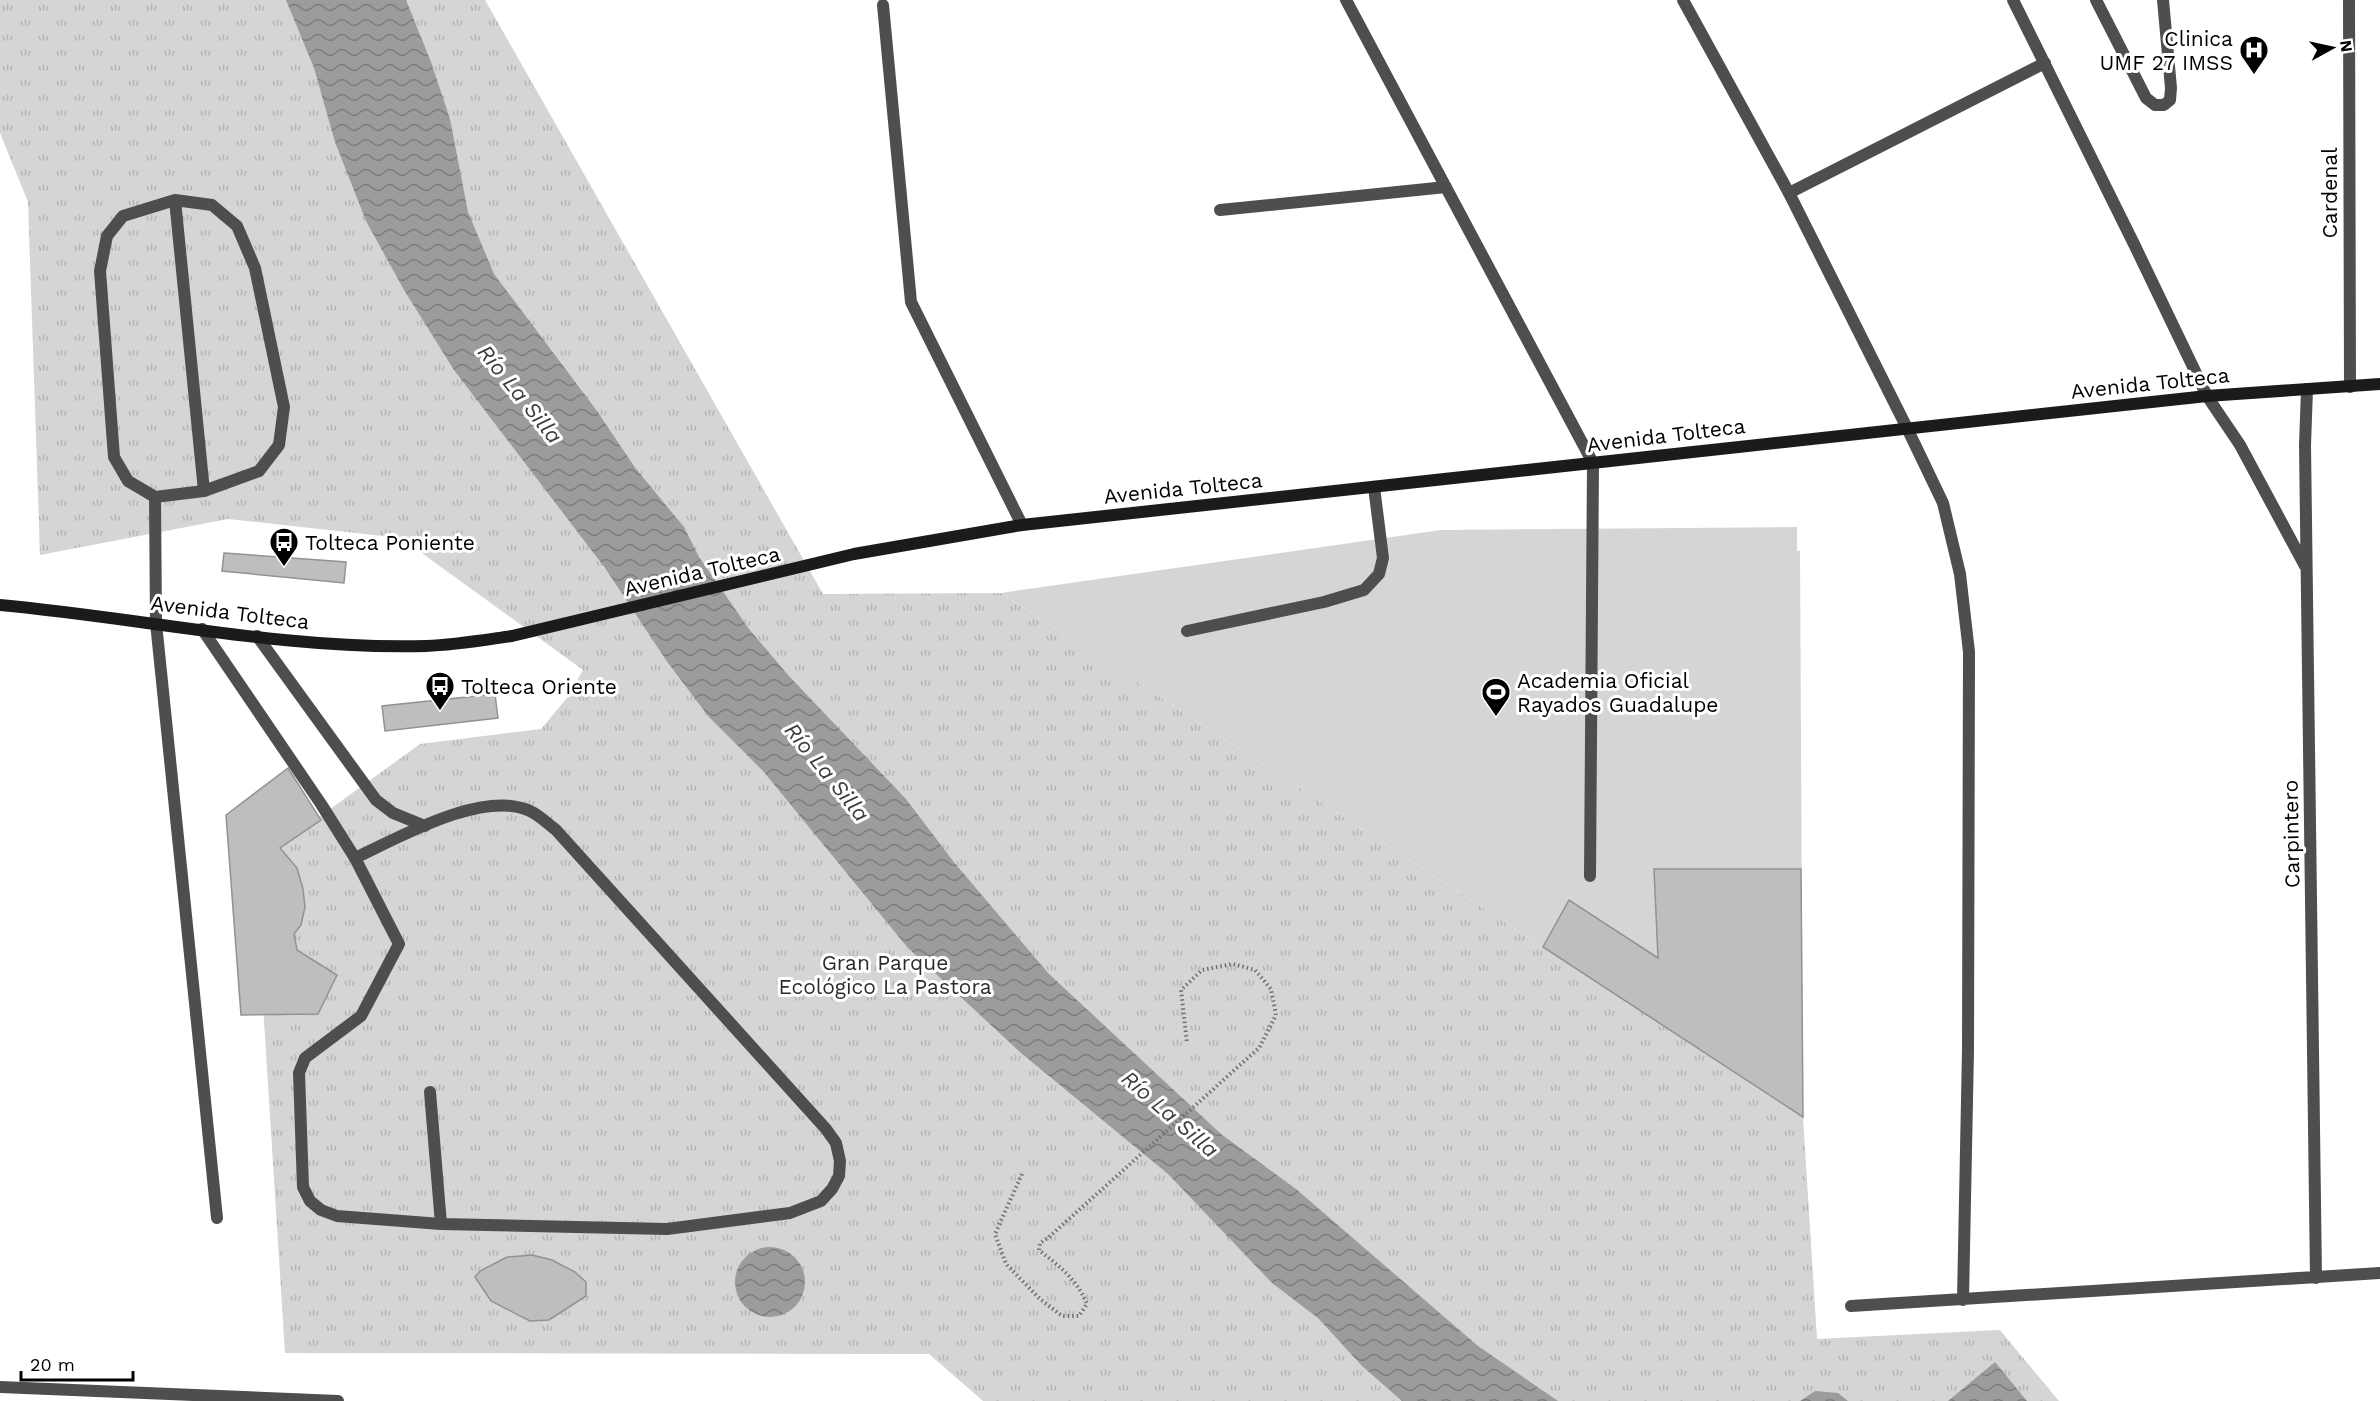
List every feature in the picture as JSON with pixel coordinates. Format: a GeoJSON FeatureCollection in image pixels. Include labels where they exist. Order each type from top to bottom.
{"type":"FeatureCollection","features":[{"type":"Feature","properties":{"kind":"street"},"geometry":{"type":"LineString","coordinates":[[1347,0],[1593,463],[1590,876]]}},
{"type":"Feature","properties":{"kind":"street"},"geometry":{"type":"LineString","coordinates":[[1683,0],[1789,193],[1907,428],[1943,503],[1960,574],[1969,652],[1968,1039],[1963,1300]]}},
{"type":"Feature","properties":{"kind":"street"},"geometry":{"type":"LineString","coordinates":[[2013,0],[2207,396],[2241,445],[2307,570]]}},
{"type":"Feature","properties":{"kind":"street"},"geometry":{"type":"LineString","coordinates":[[2096,0],[2146,98],[2155,105],[2164,105],[2170,100],[2171,88],[2163,0]]}},
{"type":"Feature","properties":{"kind":"street","name":"Cardenal"},"geometry":{"type":"LineString","coordinates":[[2349,0],[2350,387]]}},
{"type":"Feature","properties":{"kind":"street"},"geometry":{"type":"LineString","coordinates":[[883,4],[911,302],[1022,525]]}},
{"type":"Feature","properties":{"kind":"street"},"geometry":{"type":"LineString","coordinates":[[1789,193],[2045,63]]}},
{"type":"Feature","properties":{"kind":"street"},"geometry":{"type":"LineString","coordinates":[[1220,210],[1446,187]]}},
{"type":"Feature","properties":{"kind":"street"},"geometry":{"type":"LineString","coordinates":[[176,200],[204,490]]}},
{"type":"Feature","properties":{"kind":"street"},"geometry":{"type":"LineString","coordinates":[[176,200],[212,205],[237,226],[255,268],[284,407],[279,445],[259,471],[204,490],[155,497],[128,481],[114,457],[100,272],[107,236],[123,216],[176,200]]}},
{"type":"Feature","properties":{"kind":"street","name":"Avenida Tolteca"},"geometry":{"type":"LineString","coordinates":[[0,605],[324,643],[426,645],[466,643],[512,636],[854,554],[1022,525],[2207,396],[2380,384]]}},
{"type":"Feature","properties":{"kind":"street","name":"Carpintero"},"geometry":{"type":"LineString","coordinates":[[2307,389],[2305,445],[2316,1278]]}},
{"type":"Feature","properties":{"kind":"street"},"geometry":{"type":"LineString","coordinates":[[1187,632],[1324,602],[1364,590],[1379,574],[1383,558],[1374,487]]}},
{"type":"Feature","properties":{"kind":"street"},"geometry":{"type":"LineString","coordinates":[[155,497],[156,623],[217,1218]]}},
{"type":"Feature","properties":{"kind":"street"},"geometry":{"type":"LineString","coordinates":[[202,629],[355,858],[399,944],[361,1016],[305,1058],[299,1073],[303,1186],[310,1202],[321,1210],[337,1216],[441,1224],[667,1229],[790,1213],[821,1201],[832,1190],[839,1176],[840,1161],[836,1143],[799,1097],[556,830],[530,811],[511,806],[487,806],[453,814],[355,858]]}},
{"type":"Feature","properties":{"kind":"street"},"geometry":{"type":"LineString","coordinates":[[257,636],[376,800],[393,813],[425,826]]}},
{"type":"Feature","properties":{"kind":"street"},"geometry":{"type":"LineString","coordinates":[[430,1092],[441,1224]]}},
{"type":"Feature","properties":{"kind":"street"},"geometry":{"type":"LineString","coordinates":[[1851,1306],[2380,1273]]}},
{"type":"Feature","properties":{"kind":"street"},"geometry":{"type":"LineString","coordinates":[[0,1387],[188,1398],[338,1401]]}},
{"type":"Feature","properties":{"kind":"path"},"geometry":{"type":"LineString","coordinates":[[1022,1174],[995,1234],[1006,1264],[1040,1299],[1062,1316],[1080,1316],[1087,1304],[1080,1288],[1069,1275],[1039,1250],[1040,1243],[1049,1238],[1259,1047],[1276,1015],[1271,989],[1255,970],[1233,964],[1202,970],[1181,990],[1187,1043]]}},
{"type":"Feature","properties":{"kind":"green space","name":"Gran Parque Ecológico La Pastora"},"geometry":{"type":"Polygon","coordinates":[[[0,0],[485,0],[823,594],[1001,593],[1803,1117],[1817,1339],[2000,1330],[2059,1401],[983,1401],[929,1354],[285,1353],[255,879],[280,848],[297,833],[420,744],[541,729],[567,698],[583,670],[401,538],[228,519],[40,555],[28,202],[0,133],[0,0]]]}},
{"type":"Feature","properties":{"kind":"green space","name":"Academia Oficial Rayados Guadalupe"},"geometry":{"type":"Polygon","coordinates":[[[1797,527],[1797,551],[1800,551],[1803,1117],[1001,593],[1441,530],[1797,527]]]}},
{"type":"Feature","properties":{"kind":"water","name":"Río La Silla"},"geometry":{"type":"Polygon","coordinates":[[[286,0],[406,0],[431,62],[450,119],[468,212],[494,274],[597,411],[636,469],[684,527],[699,557],[749,629],[788,675],[906,799],[953,861],[1048,973],[1221,1134],[1296,1189],[1478,1346],[1558,1401],[1402,1401],[1362,1366],[1318,1318],[1272,1283],[1168,1174],[1021,1053],[908,948],[763,771],[709,717],[668,663],[605,568],[454,370],[404,290],[366,221],[335,142],[314,68],[286,0]]]}},
{"type":"Feature","properties":{"kind":"water"},"geometry":{"type":"Polygon","coordinates":[[[770,1247],[783,1250],[795,1257],[802,1269],[805,1282],[802,1295],[795,1307],[783,1314],[770,1317],[757,1314],[745,1307],[738,1295],[735,1282],[738,1269],[745,1257],[757,1250],[770,1247]]]}},
{"type":"Feature","properties":{"kind":"water"},"geometry":{"type":"Polygon","coordinates":[[[1995,1362],[2027,1401],[1948,1401],[1995,1362]]]}},
{"type":"Feature","properties":{"kind":"water"},"geometry":{"type":"Polygon","coordinates":[[[1815,1391],[1838,1393],[1848,1401],[1800,1401],[1815,1391]]]}},
{"type":"Feature","properties":{"kind":"building","name":"Tolteca Poniente"},"geometry":{"type":"Polygon","coordinates":[[[224,553],[346,562],[344,583],[222,571],[224,553]]]}},
{"type":"Feature","properties":{"kind":"building","name":"Tolteca Oriente"},"geometry":{"type":"Polygon","coordinates":[[[495,694],[498,718],[385,731],[382,706],[495,694]]]}},
{"type":"Feature","properties":{"kind":"building"},"geometry":{"type":"Polygon","coordinates":[[[288,768],[321,820],[280,848],[297,868],[303,889],[305,907],[301,925],[294,934],[297,950],[337,975],[318,1014],[241,1015],[226,815],[288,768]]]}},
{"type":"Feature","properties":{"kind":"building"},"geometry":{"type":"Polygon","coordinates":[[[1654,869],[1801,869],[1803,1117],[1543,947],[1569,900],[1658,958],[1654,869]]]}},
{"type":"Feature","properties":{"kind":"building"},"geometry":{"type":"Polygon","coordinates":[[[532,1255],[552,1260],[575,1272],[586,1282],[586,1296],[549,1320],[530,1321],[491,1301],[475,1277],[480,1271],[507,1257],[532,1255]]]}},
{"type":"Feature","properties":{"kind":"place","name":"Clinica UMF 27 IMSS"},"geometry":{"type":"Point","coordinates":[2254,76]}},
{"type":"Feature","properties":{"kind":"place","name":"Tolteca Poniente"},"geometry":{"type":"Point","coordinates":[284,568]}},
{"type":"Feature","properties":{"kind":"place","name":"Tolteca Oriente"},"geometry":{"type":"Point","coordinates":[440,712]}},
{"type":"Feature","properties":{"kind":"place","name":"Academia Oficial Rayados Guadalupe"},"geometry":{"type":"Point","coordinates":[1496,718]}}]}
